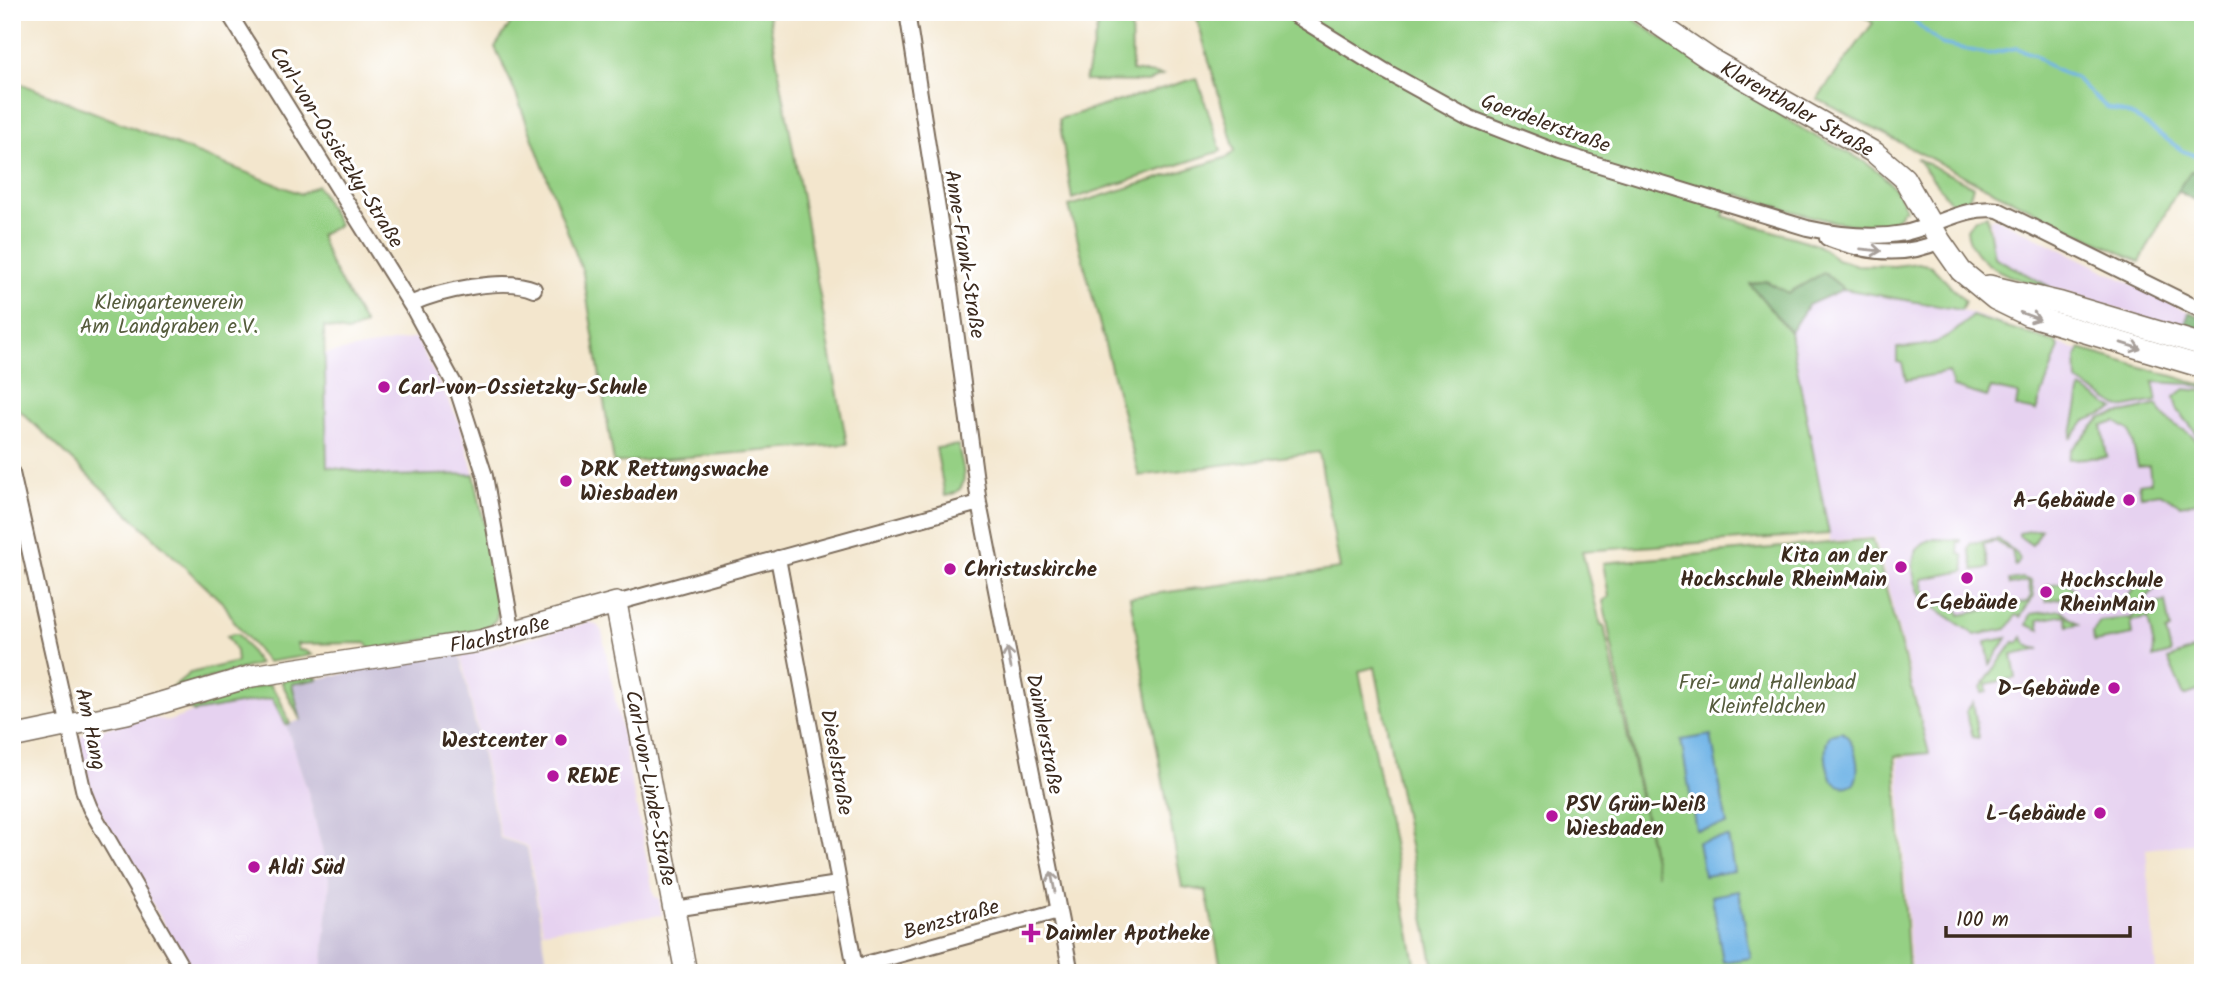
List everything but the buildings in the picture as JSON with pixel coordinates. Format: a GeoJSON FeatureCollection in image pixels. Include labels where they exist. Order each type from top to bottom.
{"type":"FeatureCollection","features":[{"type":"Feature","properties":{"kind":"street","name":"Carl-von-Ossietzky-Straße"},"geometry":{"type":"LineString","coordinates":[[228,12],[410,304],[457,389],[485,476],[513,634]]}},
{"type":"Feature","properties":{"kind":"street","name":"Anne-Frank-Straße"},"geometry":{"type":"LineString","coordinates":[[907,12],[950,286],[979,503]]}},
{"type":"Feature","properties":{"kind":"street","name":"Goerdelerstraße"},"geometry":{"type":"LineString","coordinates":[[1290,12],[1385,71],[1470,118],[1560,153],[1807,228],[1844,244],[1875,251],[1913,250],[1936,233]]}},
{"type":"Feature","properties":{"kind":"street","name":"Klarenthaler Straße"},"geometry":{"type":"LineString","coordinates":[[1641,12],[1710,59],[1875,153],[1904,178],[1961,271],[1995,299],[2028,316],[2203,368]]}},
{"type":"Feature","properties":{"kind":"street"},"geometry":{"type":"LineString","coordinates":[[1936,233],[1979,209],[1998,210],[2197,308]]}},
{"type":"Feature","properties":{"kind":"street","name":"Klarenthaler Straße"},"geometry":{"type":"LineString","coordinates":[[1961,271],[2000,290],[2061,303],[2203,345]]}},
{"type":"Feature","properties":{"kind":"street"},"geometry":{"type":"LineString","coordinates":[[410,304],[436,293],[499,284],[519,283],[534,289]]}},
{"type":"Feature","properties":{"kind":"street","name":"Am Hang"},"geometry":{"type":"LineString","coordinates":[[12,473],[84,793],[90,808],[185,973]]}},
{"type":"Feature","properties":{"kind":"street","name":"Flachstraße"},"geometry":{"type":"LineString","coordinates":[[12,737],[127,713],[252,676],[378,658],[513,634],[979,503]]}},
{"type":"Feature","properties":{"kind":"street","name":"Daimlerstraße"},"geometry":{"type":"LineString","coordinates":[[979,503],[1071,973]]}},
{"type":"Feature","properties":{"kind":"street","name":"Dieselstraße"},"geometry":{"type":"LineString","coordinates":[[778,558],[856,970]]}},
{"type":"Feature","properties":{"kind":"street","name":"Carl-von-Linde-Straße"},"geometry":{"type":"LineString","coordinates":[[616,603],[686,973]]}},
{"type":"Feature","properties":{"kind":"street"},"geometry":{"type":"LineString","coordinates":[[674,909],[838,884]]}},
{"type":"Feature","properties":{"kind":"street","name":"Benzstraße"},"geometry":{"type":"LineString","coordinates":[[856,970],[1058,911]]}},
{"type":"Feature","properties":{"kind":"shaded area"},"geometry":{"type":"Polygon","coordinates":[[[1997,218],[2189,312],[2182,331],[2050,287],[1994,257],[1990,219],[1997,218]]]}},
{"type":"Feature","properties":{"kind":"shaded area","name":"Hochschule RheinMain"},"geometry":{"type":"Polygon","coordinates":[[[1844,289],[1961,310],[2078,350],[2203,385],[2203,842],[2146,849],[2156,973],[1911,973],[1898,758],[1930,753],[1875,537],[1830,541],[1790,332],[1808,304],[1844,289]]]}},
{"type":"Feature","properties":{"kind":"shaded area","name":"Carl-von-Ossietzky-Schule"},"geometry":{"type":"Polygon","coordinates":[[[416,338],[459,421],[474,474],[388,476],[327,467],[325,354],[416,338]]]}},
{"type":"Feature","properties":{"kind":"shaded area"},"geometry":{"type":"Polygon","coordinates":[[[589,622],[598,626],[602,632],[654,896],[659,899],[662,915],[543,931],[528,846],[501,837],[461,656],[589,622]]]}},
{"type":"Feature","properties":{"kind":"shaded area"},"geometry":{"type":"Polygon","coordinates":[[[459,651],[500,838],[527,847],[549,973],[322,973],[330,882],[309,795],[286,725],[301,720],[292,684],[459,651]]]}},
{"type":"Feature","properties":{"kind":"shaded area"},"geometry":{"type":"Polygon","coordinates":[[[272,698],[286,725],[309,795],[330,882],[322,973],[192,973],[98,808],[79,745],[81,735],[147,717],[169,721],[194,712],[272,698]]]}},
{"type":"Feature","properties":{"kind":"green space"},"geometry":{"type":"Polygon","coordinates":[[[518,12],[768,12],[847,444],[614,463],[583,273],[514,89],[495,47],[518,12]]]}},
{"type":"Feature","properties":{"kind":"green space"},"geometry":{"type":"Polygon","coordinates":[[[1101,12],[1131,12],[1132,71],[1162,75],[1148,82],[1085,81],[1101,12]]]}},
{"type":"Feature","properties":{"kind":"green space","name":"Frei- und Hallenbad Kleinfeldchen"},"geometry":{"type":"Polygon","coordinates":[[[1195,12],[1624,12],[1757,101],[1864,162],[1882,175],[1896,191],[1906,210],[1902,210],[1893,221],[1876,226],[1826,220],[1738,194],[1723,216],[1816,244],[1837,259],[1857,265],[1894,266],[1918,263],[1931,266],[1965,301],[1961,310],[1844,289],[1824,273],[1788,293],[1766,281],[1751,285],[1790,332],[1829,534],[1582,551],[1601,626],[1604,626],[1657,875],[1603,601],[1609,597],[1603,563],[1873,539],[1929,753],[1895,756],[1909,973],[1435,973],[1375,667],[1359,671],[1417,973],[1222,973],[1206,891],[1182,887],[1130,597],[1340,569],[1319,452],[1139,476],[1069,206],[1228,157],[1235,151],[1195,12]]]}},
{"type":"Feature","properties":{"kind":"green space"},"geometry":{"type":"Polygon","coordinates":[[[1856,12],[2002,12],[2016,17],[2019,12],[2203,12],[2203,174],[2191,171],[2177,191],[2140,262],[1985,187],[1817,99],[1873,23],[1856,12]]]}},
{"type":"Feature","properties":{"kind":"green space","name":"Kleingartenverein Am Landgraben e.V."},"geometry":{"type":"Polygon","coordinates":[[[12,76],[19,83],[301,194],[317,185],[339,225],[320,235],[330,263],[365,325],[347,332],[324,327],[327,467],[388,476],[474,474],[496,594],[496,619],[492,624],[483,629],[370,650],[367,643],[297,644],[299,650],[312,655],[267,662],[235,623],[225,605],[12,403],[12,76]]]}},
{"type":"Feature","properties":{"kind":"green space"},"geometry":{"type":"Polygon","coordinates":[[[1197,78],[1221,151],[1072,199],[1059,119],[1197,78]]]}},
{"type":"Feature","properties":{"kind":"green space"},"geometry":{"type":"Polygon","coordinates":[[[1916,158],[1973,186],[1968,199],[1954,206],[1916,158]]]}},
{"type":"Feature","properties":{"kind":"green space"},"geometry":{"type":"Polygon","coordinates":[[[2191,171],[2203,174],[2203,204],[2177,191],[2191,171]]]}},
{"type":"Feature","properties":{"kind":"green space"},"geometry":{"type":"Polygon","coordinates":[[[1987,215],[1994,257],[2050,287],[2024,281],[1998,270],[1986,263],[1977,253],[1970,242],[1967,229],[1975,219],[1987,215]]]}},
{"type":"Feature","properties":{"kind":"green space"},"geometry":{"type":"Polygon","coordinates":[[[1824,273],[1844,289],[1808,305],[1790,332],[1750,284],[1766,281],[1788,293],[1824,273]]]}},
{"type":"Feature","properties":{"kind":"green space"},"geometry":{"type":"Polygon","coordinates":[[[2189,312],[2203,318],[2203,337],[2182,331],[2189,312]]]}},
{"type":"Feature","properties":{"kind":"green space"},"geometry":{"type":"Polygon","coordinates":[[[1972,316],[2055,342],[2059,347],[2036,411],[2016,407],[2018,394],[1991,388],[1987,397],[1953,387],[1949,372],[1906,380],[1902,363],[1897,362],[1897,348],[1921,346],[1946,338],[1972,316]]]}},
{"type":"Feature","properties":{"kind":"green space"},"geometry":{"type":"Polygon","coordinates":[[[2080,349],[2203,385],[2203,388],[2190,384],[2153,382],[2157,401],[2121,408],[2077,381],[2076,357],[2080,349]]]}},
{"type":"Feature","properties":{"kind":"green space"},"geometry":{"type":"Polygon","coordinates":[[[2081,388],[2115,409],[2085,421],[2071,439],[2081,388]]]}},
{"type":"Feature","properties":{"kind":"green space"},"geometry":{"type":"Polygon","coordinates":[[[2185,389],[2203,391],[2203,441],[2177,409],[2174,397],[2185,389]]]}},
{"type":"Feature","properties":{"kind":"green space"},"geometry":{"type":"Polygon","coordinates":[[[2158,405],[2167,419],[2194,437],[2203,451],[2203,501],[2180,505],[2160,493],[2141,496],[2139,484],[2151,482],[2149,466],[2138,467],[2130,431],[2115,422],[2102,426],[2107,457],[2068,459],[2071,450],[2101,418],[2158,405]]]}},
{"type":"Feature","properties":{"kind":"green space"},"geometry":{"type":"Polygon","coordinates":[[[958,445],[963,483],[960,489],[945,496],[936,448],[958,445]]]}},
{"type":"Feature","properties":{"kind":"green space"},"geometry":{"type":"Polygon","coordinates":[[[2041,529],[2032,545],[2019,536],[2019,533],[2041,529]]]}},
{"type":"Feature","properties":{"kind":"green space"},"geometry":{"type":"Polygon","coordinates":[[[1932,539],[1961,540],[1957,542],[1959,554],[1963,555],[1965,571],[1922,579],[1924,590],[1930,594],[1931,605],[1957,601],[1960,615],[2027,602],[2031,596],[2028,581],[2010,585],[2009,580],[2023,578],[2031,581],[2034,596],[2020,617],[2016,615],[2007,629],[1975,635],[1922,599],[1914,573],[1914,556],[1923,543],[1932,539]]]}},
{"type":"Feature","properties":{"kind":"green space"},"geometry":{"type":"Polygon","coordinates":[[[1998,539],[2017,554],[2020,560],[2017,565],[2015,566],[2012,551],[1995,541],[1983,544],[1989,568],[1974,570],[1969,549],[1971,543],[1998,539]]]}},
{"type":"Feature","properties":{"kind":"green space"},"geometry":{"type":"Polygon","coordinates":[[[2146,574],[2152,578],[2155,589],[2139,605],[2128,598],[2140,575],[2146,574]]]}},
{"type":"Feature","properties":{"kind":"green space"},"geometry":{"type":"Polygon","coordinates":[[[2065,582],[2072,587],[2074,593],[2071,596],[2046,601],[2044,589],[2047,585],[2065,582]]]}},
{"type":"Feature","properties":{"kind":"green space"},"geometry":{"type":"Polygon","coordinates":[[[2165,601],[2170,630],[2166,632],[2171,653],[2153,658],[2154,647],[2148,618],[2131,621],[2133,635],[2094,642],[2093,632],[2100,621],[2131,618],[2145,605],[2165,601]]]}},
{"type":"Feature","properties":{"kind":"green space"},"geometry":{"type":"Polygon","coordinates":[[[2061,610],[2078,624],[2068,626],[2065,615],[2038,620],[2040,630],[2027,625],[2031,614],[2061,610]]]}},
{"type":"Feature","properties":{"kind":"green space"},"geometry":{"type":"Polygon","coordinates":[[[238,634],[259,664],[170,689],[190,673],[237,662],[236,651],[227,636],[238,634]]]}},
{"type":"Feature","properties":{"kind":"green space"},"geometry":{"type":"Polygon","coordinates":[[[2022,637],[2029,646],[2040,649],[2012,655],[2016,678],[1986,684],[1987,692],[1982,693],[1981,687],[2014,642],[2018,643],[2022,637]]]}},
{"type":"Feature","properties":{"kind":"green space"},"geometry":{"type":"Polygon","coordinates":[[[2007,638],[1990,665],[1986,642],[2007,638]]]}},
{"type":"Feature","properties":{"kind":"green space"},"geometry":{"type":"Polygon","coordinates":[[[2203,646],[2203,689],[2184,696],[2168,659],[2203,646]]]}},
{"type":"Feature","properties":{"kind":"green space"},"geometry":{"type":"Polygon","coordinates":[[[314,675],[318,679],[292,684],[301,721],[281,681],[314,675]]]}},
{"type":"Feature","properties":{"kind":"green space"},"geometry":{"type":"Polygon","coordinates":[[[269,684],[279,697],[290,724],[286,725],[272,698],[194,712],[188,708],[190,704],[269,684]]]}},
{"type":"Feature","properties":{"kind":"green space"},"geometry":{"type":"Polygon","coordinates":[[[1973,702],[1979,738],[1973,737],[1966,712],[1973,702]]]}},
{"type":"Feature","properties":{"kind":"water"},"geometry":{"type":"Polygon","coordinates":[[[1842,732],[1850,741],[1857,763],[1855,782],[1846,786],[1833,780],[1826,762],[1830,735],[1842,732]]]}},
{"type":"Feature","properties":{"kind":"water"},"geometry":{"type":"Polygon","coordinates":[[[1711,735],[1727,825],[1696,830],[1681,740],[1711,735]]]}},
{"type":"Feature","properties":{"kind":"water"},"geometry":{"type":"Polygon","coordinates":[[[1728,837],[1734,871],[1704,876],[1698,842],[1728,837]]]}},
{"type":"Feature","properties":{"kind":"water"},"geometry":{"type":"Polygon","coordinates":[[[1739,891],[1751,958],[1723,962],[1712,896],[1739,891]]]}},
{"type":"Feature","properties":{"kind":"waterway"},"geometry":{"type":"LineString","coordinates":[[1882,12],[1891,18],[1913,20],[1941,44],[1988,54],[2016,48],[2035,55],[2053,69],[2074,77],[2107,108],[2134,116],[2183,151],[2203,158]]}},
{"type":"Feature","properties":{"kind":"place","name":"Carl-von-Ossietzky-Schule"},"geometry":{"type":"Point","coordinates":[384,387]}},
{"type":"Feature","properties":{"kind":"place","name":"DRK Rettungswache Wiesbaden"},"geometry":{"type":"Point","coordinates":[566,481]}},
{"type":"Feature","properties":{"kind":"place","name":"A-Gebäude"},"geometry":{"type":"Point","coordinates":[2129,500]}},
{"type":"Feature","properties":{"kind":"place","name":"Kita an der Hochschule RheinMain"},"geometry":{"type":"Point","coordinates":[1901,567]}},
{"type":"Feature","properties":{"kind":"place","name":"Christuskirche"},"geometry":{"type":"Point","coordinates":[950,569]}},
{"type":"Feature","properties":{"kind":"place","name":"C-Gebäude"},"geometry":{"type":"Point","coordinates":[1967,578]}},
{"type":"Feature","properties":{"kind":"place","name":"Hochschule RheinMain"},"geometry":{"type":"Point","coordinates":[2046,592]}},
{"type":"Feature","properties":{"kind":"place","name":"D-Gebäude"},"geometry":{"type":"Point","coordinates":[2114,688]}},
{"type":"Feature","properties":{"kind":"place","name":"Westcenter"},"geometry":{"type":"Point","coordinates":[561,740]}},
{"type":"Feature","properties":{"kind":"place","name":"REWE"},"geometry":{"type":"Point","coordinates":[553,776]}},
{"type":"Feature","properties":{"kind":"place","name":"L-Gebäude"},"geometry":{"type":"Point","coordinates":[2100,813]}},
{"type":"Feature","properties":{"kind":"place","name":"PSV Grün-Weiß Wiesbaden"},"geometry":{"type":"Point","coordinates":[1552,816]}},
{"type":"Feature","properties":{"kind":"place","name":"Aldi Süd"},"geometry":{"type":"Point","coordinates":[254,867]}},
{"type":"Feature","properties":{"kind":"place","name":"Daimler Apotheke"},"geometry":{"type":"Point","coordinates":[1031,933]}}]}
